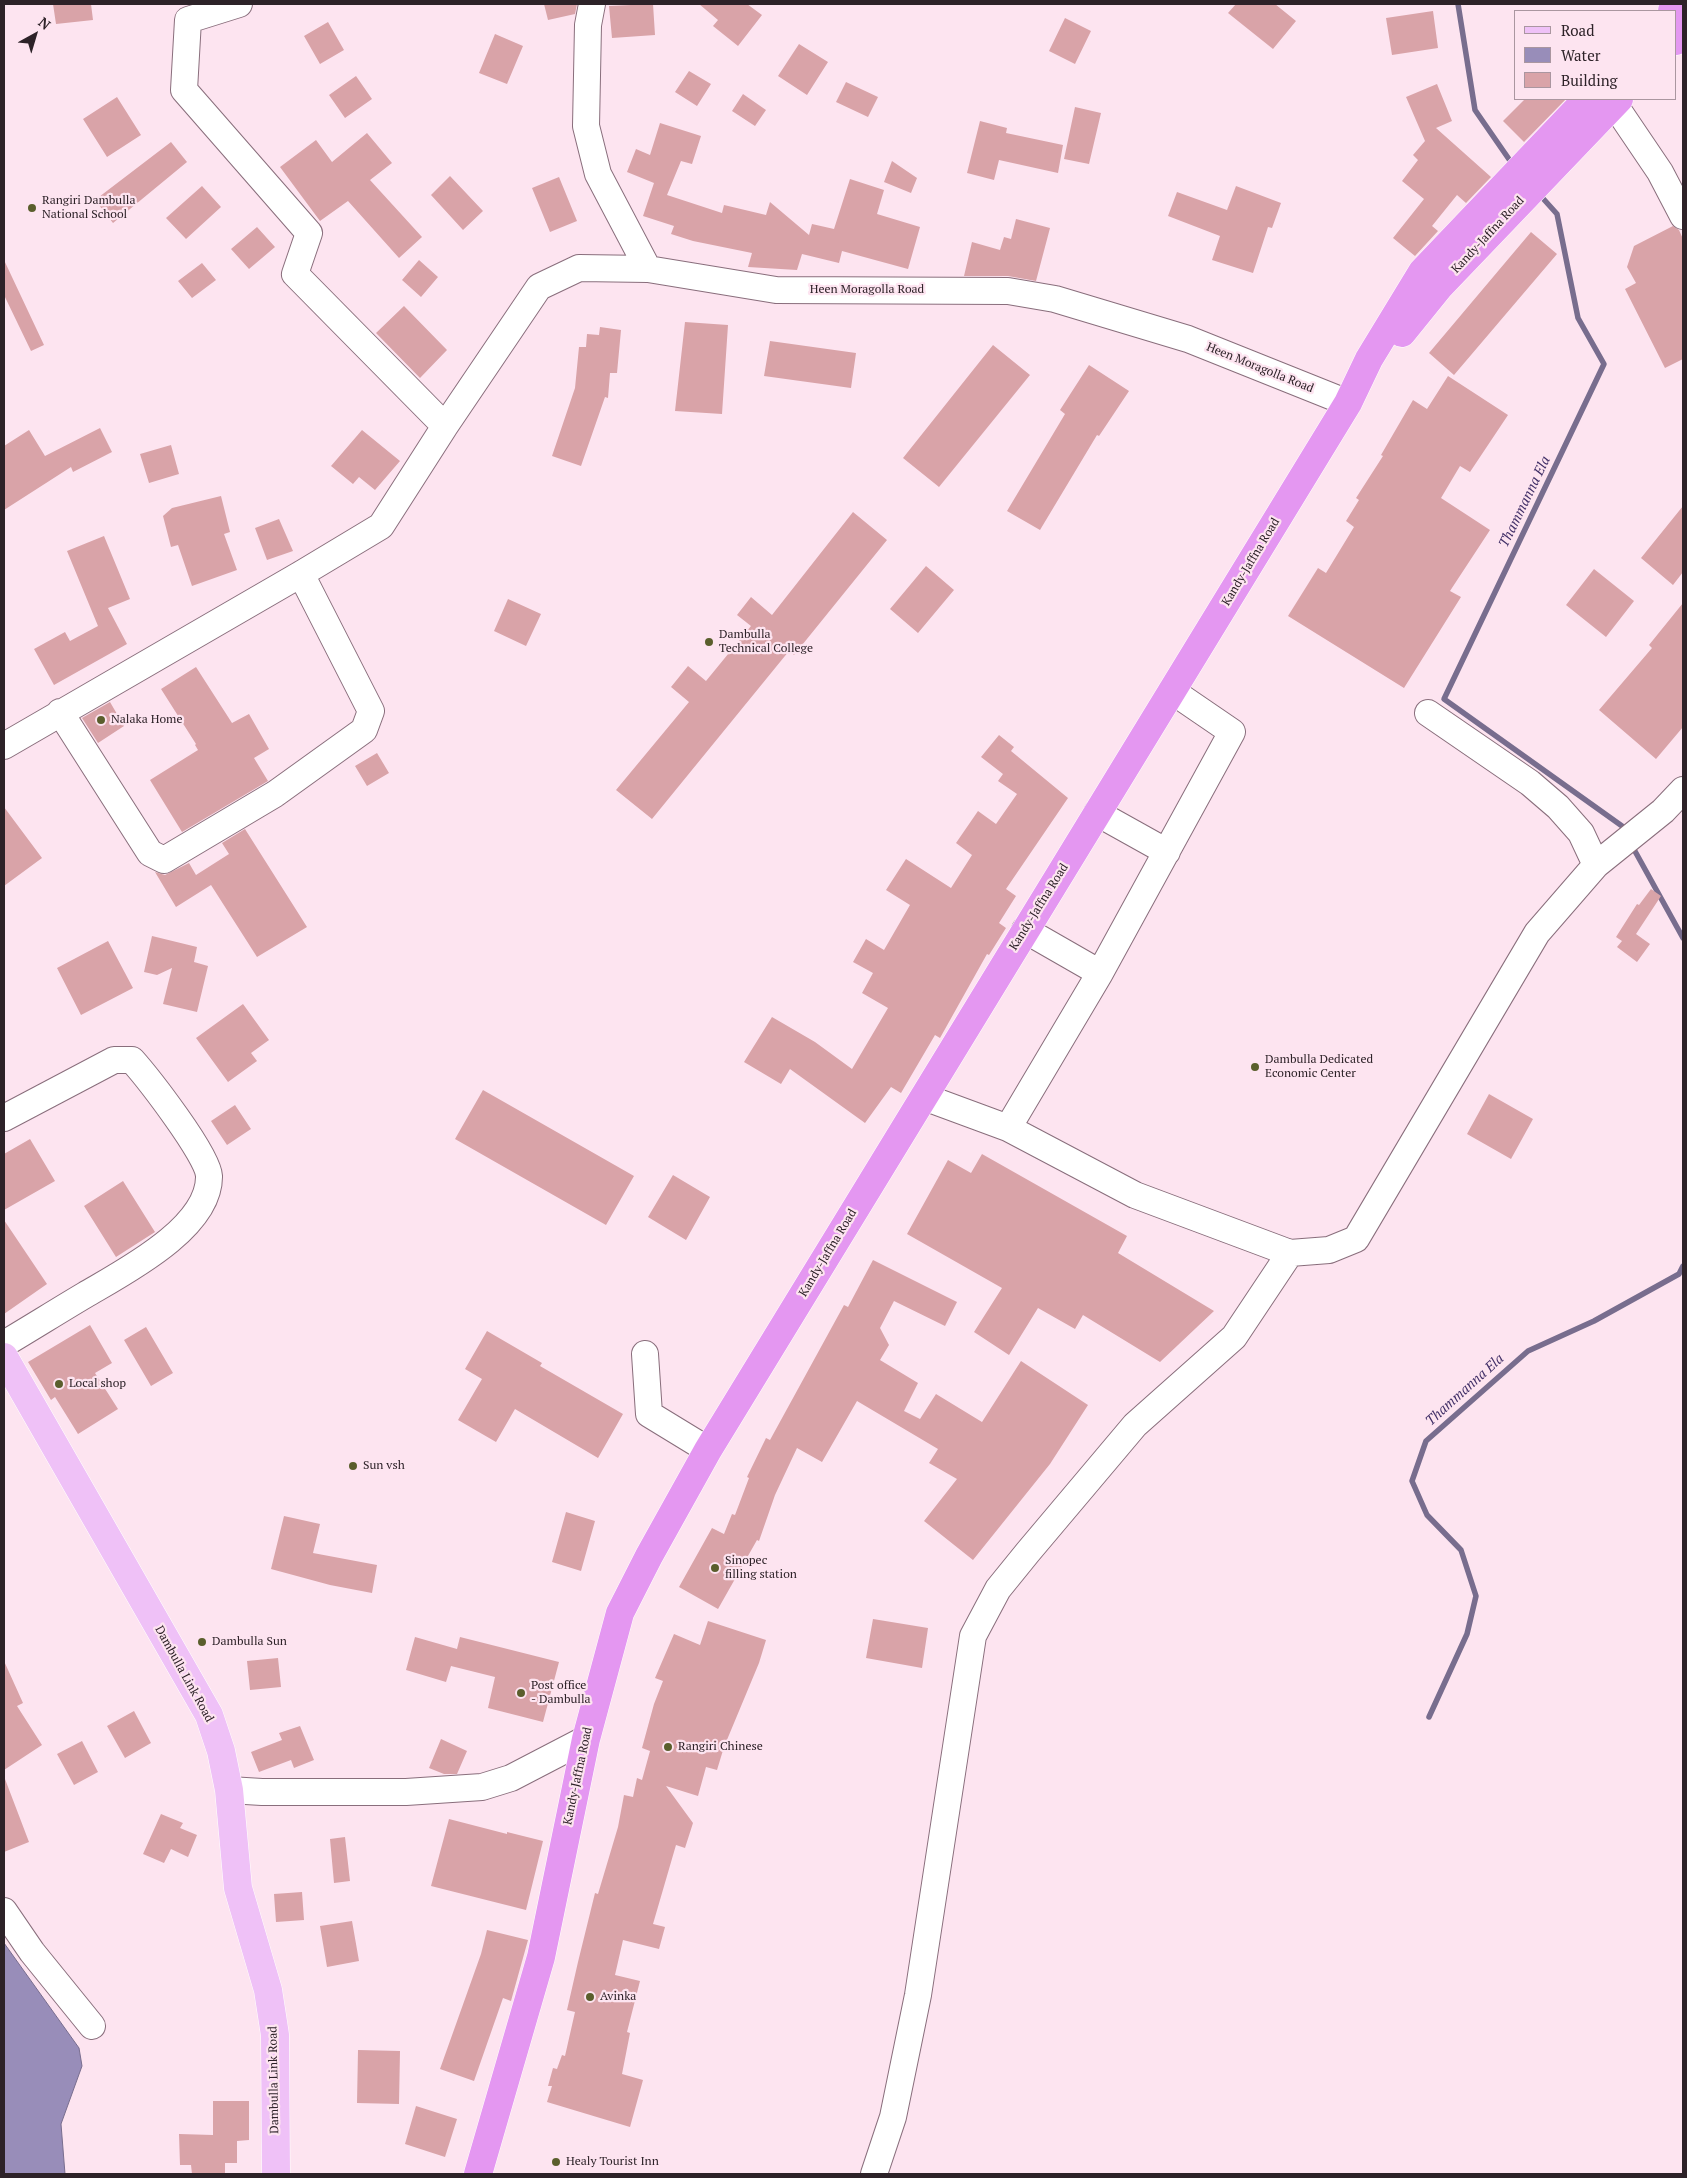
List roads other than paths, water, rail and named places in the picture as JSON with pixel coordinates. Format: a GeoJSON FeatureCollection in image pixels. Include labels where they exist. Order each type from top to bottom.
{"type":"FeatureCollection","features":[{"type":"Feature","properties":{"kind":"highway","name":"Kandy-Jaffna Road"},"geometry":{"type":"LineString","coordinates":[[478,2174],[541,1957],[586,1739],[620,1613],[649,1556],[708,1450],[1024,930],[1348,403],[1506,201],[1543,160],[1586,100]]}},
{"type":"Feature","properties":{"kind":"highway","name":"Kandy-Jaffna Road"},"geometry":{"type":"LineString","coordinates":[[1543,160],[1614,100]]}},
{"type":"Feature","properties":{"kind":"main road","name":"Dambulla Link Road"},"geometry":{"type":"LineString","coordinates":[[4,1358],[209,1715],[221,1751],[229,1790],[238,1888],[268,1990],[275,2034],[276,2174]]}},
{"type":"Feature","properties":{"kind":"street"},"geometry":{"type":"LineString","coordinates":[[239,4],[188,20],[184,90],[309,233],[296,274],[445,426]]}},
{"type":"Feature","properties":{"kind":"street"},"geometry":{"type":"LineString","coordinates":[[592,4],[588,25],[586,126],[598,174],[648,269]]}},
{"type":"Feature","properties":{"kind":"street"},"geometry":{"type":"LineString","coordinates":[[1614,100],[1660,172],[1683,216]]}},
{"type":"Feature","properties":{"kind":"street","name":"Heen Moragolla Road"},"geometry":{"type":"LineString","coordinates":[[4,746],[381,526],[445,426],[539,287],[579,268],[648,269],[776,290],[1008,291],[1055,299],[1188,339],[1348,403]]}},
{"type":"Feature","properties":{"kind":"street"},"geometry":{"type":"LineString","coordinates":[[60,712],[150,853],[164,860],[274,794],[364,730],[371,711],[301,574]]}},
{"type":"Feature","properties":{"kind":"street"},"geometry":{"type":"LineString","coordinates":[[1008,1128],[1100,973],[1232,732],[1172,691]]}},
{"type":"Feature","properties":{"kind":"street"},"geometry":{"type":"LineString","coordinates":[[1428,713],[1530,783],[1558,807],[1603,859]]}},
{"type":"Feature","properties":{"kind":"street"},"geometry":{"type":"LineString","coordinates":[[924,1096],[1008,1128],[1134,1195],[1290,1253],[1329,1250],[1356,1239],[1537,933],[1603,859],[1663,811],[1683,790]]}},
{"type":"Feature","properties":{"kind":"street"},"geometry":{"type":"LineString","coordinates":[[1097,813],[1167,852]]}},
{"type":"Feature","properties":{"kind":"street"},"geometry":{"type":"LineString","coordinates":[[1024,930],[1100,973]]}},
{"type":"Feature","properties":{"kind":"street"},"geometry":{"type":"LineString","coordinates":[[4,1118],[114,1060],[132,1060],[147,1077],[202,1156],[209,1175],[207,1194],[195,1214],[180,1232],[152,1255],[4,1344]]}},
{"type":"Feature","properties":{"kind":"street"},"geometry":{"type":"LineString","coordinates":[[874,2174],[893,2117],[918,1994],[974,1636],[998,1589],[1034,1545],[1135,1424],[1234,1337],[1290,1253]]}},
{"type":"Feature","properties":{"kind":"street"},"geometry":{"type":"LineString","coordinates":[[645,1354],[648,1414],[708,1450]]}},
{"type":"Feature","properties":{"kind":"street"},"geometry":{"type":"LineString","coordinates":[[229,1790],[262,1792],[406,1792],[482,1787],[511,1778],[586,1739]]}},
{"type":"Feature","properties":{"kind":"street"},"geometry":{"type":"LineString","coordinates":[[4,1911],[32,1952],[92,2026]]}},
{"type":"Feature","properties":{"kind":"water"},"geometry":{"type":"Polygon","coordinates":[[[4,1943],[79,2048],[82,2066],[61,2124],[65,2174],[4,2174],[4,1943]]]}},
{"type":"Feature","properties":{"kind":"waterway","name":"Thammanna Ela"},"geometry":{"type":"LineString","coordinates":[[1458,4],[1475,110],[1513,165]]}},
{"type":"Feature","properties":{"kind":"waterway","name":"Thammanna Ela"},"geometry":{"type":"LineString","coordinates":[[1539,194],[1557,214],[1578,318],[1604,364],[1444,699],[1622,826],[1626,833]]}},
{"type":"Feature","properties":{"kind":"waterway","name":"Thammanna Ela"},"geometry":{"type":"LineString","coordinates":[[1631,844],[1683,938]]}},
{"type":"Feature","properties":{"kind":"waterway","name":"Thammanna Ela"},"geometry":{"type":"LineString","coordinates":[[1429,1717],[1467,1634],[1476,1596],[1461,1550],[1427,1515],[1412,1481],[1426,1441],[1528,1351],[1594,1321],[1679,1274],[1683,1266]]}},
{"type":"Feature","properties":{"kind":"place","name":"Rangiri Dambulla National School"},"geometry":{"type":"Point","coordinates":[32,208]}},
{"type":"Feature","properties":{"kind":"place","name":"Dambulla Technical College"},"geometry":{"type":"Point","coordinates":[709,642]}},
{"type":"Feature","properties":{"kind":"place","name":"Nalaka Home"},"geometry":{"type":"Point","coordinates":[101,720]}},
{"type":"Feature","properties":{"kind":"place","name":"Dambulla Dedicated Economic Center"},"geometry":{"type":"Point","coordinates":[1255,1067]}},
{"type":"Feature","properties":{"kind":"place","name":"Local shop"},"geometry":{"type":"Point","coordinates":[59,1384]}},
{"type":"Feature","properties":{"kind":"place","name":"Sun vsh"},"geometry":{"type":"Point","coordinates":[353,1466]}},
{"type":"Feature","properties":{"kind":"place","name":"Sinopec filling station"},"geometry":{"type":"Point","coordinates":[715,1568]}},
{"type":"Feature","properties":{"kind":"place","name":"Dambulla Sun"},"geometry":{"type":"Point","coordinates":[202,1642]}},
{"type":"Feature","properties":{"kind":"place","name":"Post office - Dambulla"},"geometry":{"type":"Point","coordinates":[521,1693]}},
{"type":"Feature","properties":{"kind":"place","name":"Rangiri Chinese"},"geometry":{"type":"Point","coordinates":[668,1747]}},
{"type":"Feature","properties":{"kind":"place","name":"Avinka"},"geometry":{"type":"Point","coordinates":[590,1997]}},
{"type":"Feature","properties":{"kind":"place","name":"Healy Tourist Inn"},"geometry":{"type":"Point","coordinates":[556,2162]}}]}
